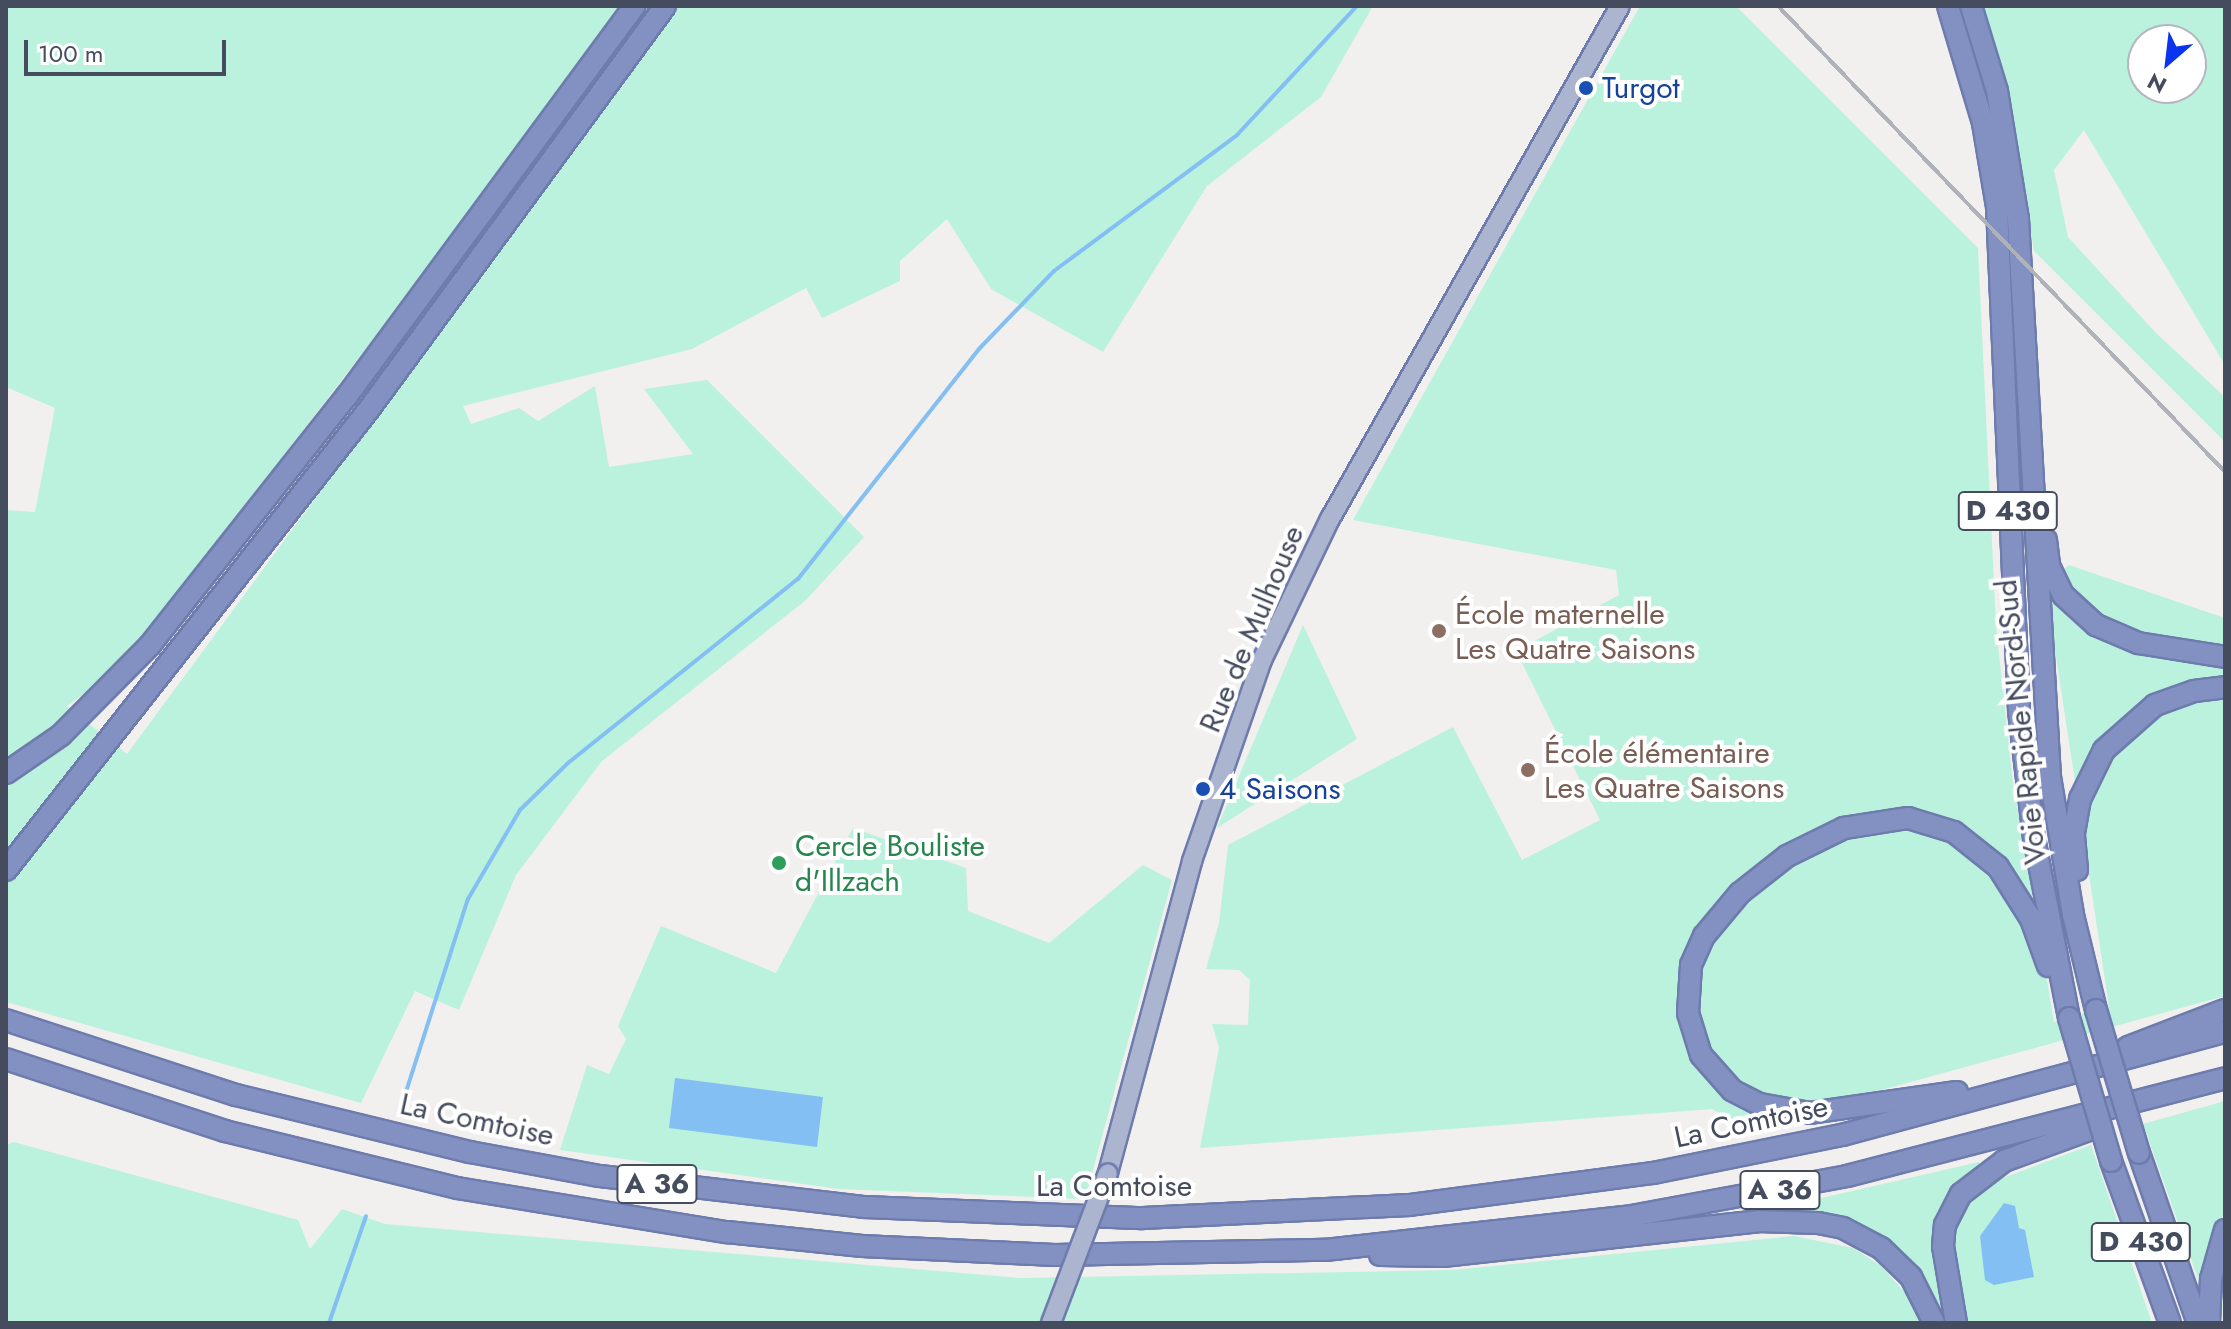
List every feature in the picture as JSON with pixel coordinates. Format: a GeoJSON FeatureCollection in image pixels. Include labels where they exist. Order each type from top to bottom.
{"type":"FeatureCollection","features":[{"type":"Feature","properties":{"kind":"highway"},"geometry":{"type":"LineString","coordinates":[[6,773],[61,735],[150,645],[347,396],[635,6]]}},
{"type":"Feature","properties":{"kind":"highway"},"geometry":{"type":"LineString","coordinates":[[6,870],[369,409],[665,6]]}},
{"type":"Feature","properties":{"kind":"highway","name":"Voie Rapide Nord-Sud"},"geometry":{"type":"LineString","coordinates":[[1948,6],[1981,110],[1997,207],[2019,711],[2034,838],[2069,1018],[2111,1161],[2170,1323]]}},
{"type":"Feature","properties":{"kind":"highway","name":"Voie Rapide Nord-Sud"},"geometry":{"type":"LineString","coordinates":[[1971,6],[1997,91],[2013,177],[2050,777],[2073,915],[2096,1010],[2139,1153],[2198,1323]]}},
{"type":"Feature","properties":{"kind":"highway"},"geometry":{"type":"LineString","coordinates":[[2028,429],[2049,566],[2063,595],[2116,636],[2225,657]]}},
{"type":"Feature","properties":{"kind":"highway"},"geometry":{"type":"LineString","coordinates":[[2096,1010],[2074,833],[2085,783],[2104,750],[2143,713],[2171,697],[2225,687]]}},
{"type":"Feature","properties":{"kind":"highway"},"geometry":{"type":"LineString","coordinates":[[2029,1082],[1827,1112],[1759,1104],[1720,1080],[1695,1040],[1687,999],[1696,951],[1726,907],[1787,856],[1860,823],[1924,821],[1968,840],[2011,883],[2031,919],[2069,1018]]}},
{"type":"Feature","properties":{"kind":"highway"},"geometry":{"type":"LineString","coordinates":[[2077,1071],[2225,1010]]}},
{"type":"Feature","properties":{"kind":"highway","name":"La Comtoise"},"geometry":{"type":"LineString","coordinates":[[6,1020],[236,1095],[470,1152],[720,1193],[865,1207],[1068,1218],[1327,1211],[1574,1185],[1842,1135],[2029,1082],[2225,1032]]}},
{"type":"Feature","properties":{"kind":"highway","name":"A 36"},"geometry":{"type":"LineString","coordinates":[[6,1059],[116,1098],[338,1161],[590,1212],[727,1232],[958,1252],[1189,1255],[1325,1250],[1512,1232],[1749,1196],[1847,1176],[2225,1078]]}},
{"type":"Feature","properties":{"kind":"highway"},"geometry":{"type":"LineString","coordinates":[[1955,1317],[1944,1266],[1945,1225],[1972,1183],[2040,1145],[2225,1085]]}},
{"type":"Feature","properties":{"kind":"highway"},"geometry":{"type":"LineString","coordinates":[[1325,1250],[1443,1256],[1791,1219],[1843,1228],[1881,1248],[1911,1277],[1931,1315]]}},
{"type":"Feature","properties":{"kind":"highway"},"geometry":{"type":"LineString","coordinates":[[2209,1323],[2211,1279],[2225,1230]]}},
{"type":"Feature","properties":{"kind":"main road","name":"Rue de Mulhouse"},"geometry":{"type":"LineString","coordinates":[[1051,1323],[1108,1173],[1192,861],[1262,660],[1330,519],[1620,6]]}},
{"type":"Feature","properties":{"kind":"green space"},"geometry":{"type":"Polygon","coordinates":[[[6,6],[620,6],[534,131],[169,604],[110,675],[67,706],[127,754],[678,6],[1373,6],[1321,97],[1207,186],[1103,352],[991,289],[947,219],[900,261],[900,281],[822,318],[806,288],[692,349],[463,406],[471,424],[519,408],[538,421],[595,386],[609,467],[693,454],[644,389],[707,380],[864,537],[806,600],[602,761],[516,875],[459,1010],[415,991],[361,1103],[6,1002],[6,510],[35,512],[55,408],[6,387],[6,6]]]}},
{"type":"Feature","properties":{"kind":"green space"},"geometry":{"type":"Polygon","coordinates":[[[1640,6],[1736,6],[1978,248],[1996,626],[2012,775],[2054,1022],[2109,1006],[2045,584],[2069,565],[2225,618],[2225,996],[1746,1127],[1712,1109],[1200,1148],[1219,1048],[1212,1024],[1248,1025],[1250,980],[1239,970],[1206,969],[1219,923],[1228,845],[1453,727],[1522,860],[1600,820],[1516,651],[1619,595],[1616,570],[1353,520],[1640,6]]]}},
{"type":"Feature","properties":{"kind":"green space"},"geometry":{"type":"Polygon","coordinates":[[[1981,6],[2225,6],[2225,365],[2084,130],[2054,170],[2068,237],[2156,333],[2225,397],[2225,442],[2034,251],[2013,120],[1981,6]]]}},
{"type":"Feature","properties":{"kind":"green space"},"geometry":{"type":"Polygon","coordinates":[[[1303,625],[1357,739],[1217,828],[1303,625]]]}},
{"type":"Feature","properties":{"kind":"green space"},"geometry":{"type":"Polygon","coordinates":[[[853,828],[966,868],[968,911],[1049,943],[1143,865],[1172,880],[1085,1199],[839,1189],[560,1150],[587,1065],[609,1074],[626,1039],[618,1026],[661,926],[776,973],[853,828]]]}},
{"type":"Feature","properties":{"kind":"green space"},"geometry":{"type":"Polygon","coordinates":[[[2225,1101],[2223,1323],[2222,1283],[2201,1287],[2143,1124],[2225,1101]]]}},
{"type":"Feature","properties":{"kind":"green space"},"geometry":{"type":"Polygon","coordinates":[[[14,1142],[298,1220],[310,1249],[342,1209],[385,1224],[1020,1278],[1453,1270],[1794,1236],[1853,1248],[1881,1266],[1916,1305],[1935,1307],[1845,1221],[1808,1212],[1756,1213],[1979,1162],[1992,1182],[2091,1145],[2152,1323],[6,1323],[6,1145],[14,1142]]]}},
{"type":"Feature","properties":{"kind":"water"},"geometry":{"type":"Polygon","coordinates":[[[675,1078],[823,1097],[817,1147],[669,1128],[675,1078]]]}},
{"type":"Feature","properties":{"kind":"water"},"geometry":{"type":"Polygon","coordinates":[[[2004,1203],[2015,1206],[2019,1228],[2025,1230],[2034,1277],[1994,1285],[1985,1280],[1980,1236],[2004,1203]]]}},
{"type":"Feature","properties":{"kind":"waterway"},"geometry":{"type":"LineString","coordinates":[[404,1098],[468,899],[520,810],[568,763],[798,579],[979,349],[1054,271],[1237,135],[1357,6]]}},
{"type":"Feature","properties":{"kind":"waterway"},"geometry":{"type":"LineString","coordinates":[[329,1323],[366,1216]]}},
{"type":"Feature","properties":{"kind":"railway"},"geometry":{"type":"LineString","coordinates":[[1778,6],[2225,472]]}},
{"type":"Feature","properties":{"kind":"place","name":"Turgot"},"geometry":{"type":"Point","coordinates":[1586,88]}},
{"type":"Feature","properties":{"kind":"place","name":"École maternelle Les Quatre Saisons"},"geometry":{"type":"Point","coordinates":[1439,631]}},
{"type":"Feature","properties":{"kind":"place","name":"École élémentaire Les Quatre Saisons"},"geometry":{"type":"Point","coordinates":[1528,770]}},
{"type":"Feature","properties":{"kind":"place","name":"4 Saisons"},"geometry":{"type":"Point","coordinates":[1203,789]}},
{"type":"Feature","properties":{"kind":"place","name":"Cercle Bouliste d'Illzach"},"geometry":{"type":"Point","coordinates":[779,863]}}]}
